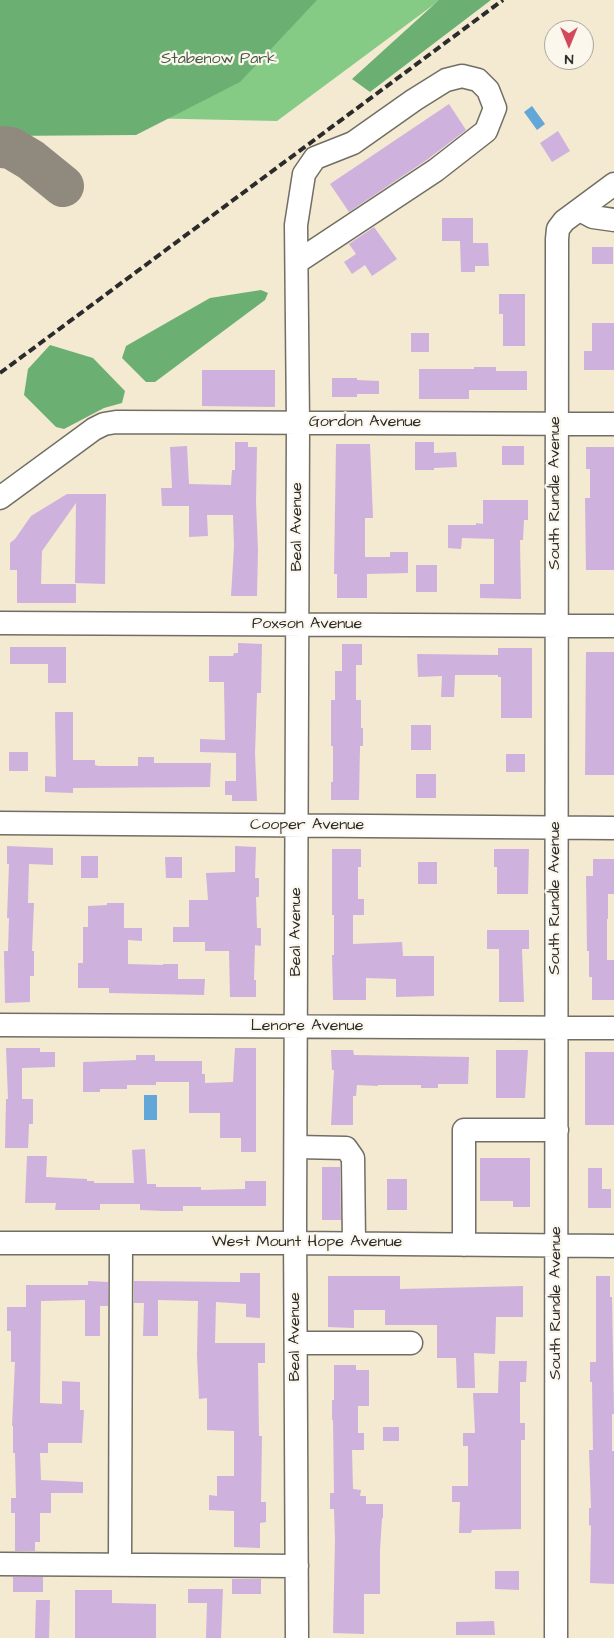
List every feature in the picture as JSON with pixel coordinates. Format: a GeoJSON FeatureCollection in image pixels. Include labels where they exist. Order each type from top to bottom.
{"type":"FeatureCollection","features":[{"type":"Feature","properties":{"kind":"street","name":"Beal Avenue"},"geometry":{"type":"LineString","coordinates":[[297,262],[436,170],[486,131],[495,108],[488,90],[478,80],[462,76],[446,80],[353,143],[315,158],[304,174],[296,226],[298,423],[296,826],[297,1638]]}},
{"type":"Feature","properties":{"kind":"street","name":"South Rundle Avenue"},"geometry":{"type":"LineString","coordinates":[[556,1638],[557,239],[558,229],[564,221],[614,184]]}},
{"type":"Feature","properties":{"kind":"street"},"geometry":{"type":"LineString","coordinates":[[580,210],[593,217],[614,220]]}},
{"type":"Feature","properties":{"kind":"street","name":"Gordon Avenue"},"geometry":{"type":"LineString","coordinates":[[0,498],[94,429],[104,424],[116,422],[614,424]]}},
{"type":"Feature","properties":{"kind":"street","name":"Poxson Avenue"},"geometry":{"type":"LineString","coordinates":[[0,623],[614,626]]}},
{"type":"Feature","properties":{"kind":"street","name":"Cooper Avenue"},"geometry":{"type":"LineString","coordinates":[[0,824],[614,828]]}},
{"type":"Feature","properties":{"kind":"street","name":"Lenore Avenue"},"geometry":{"type":"LineString","coordinates":[[0,1025],[614,1028]]}},
{"type":"Feature","properties":{"kind":"street"},"geometry":{"type":"LineString","coordinates":[[464,1244],[464,1130],[557,1130]]}},
{"type":"Feature","properties":{"kind":"street"},"geometry":{"type":"LineString","coordinates":[[296,1147],[346,1148],[353,1158],[354,1244]]}},
{"type":"Feature","properties":{"kind":"street","name":"West Mount Hope Avenue"},"geometry":{"type":"LineString","coordinates":[[0,1243],[614,1246]]}},
{"type":"Feature","properties":{"kind":"street"},"geometry":{"type":"LineString","coordinates":[[120,1564],[121,1243]]}},
{"type":"Feature","properties":{"kind":"street"},"geometry":{"type":"LineString","coordinates":[[296,1343],[412,1343]]}},
{"type":"Feature","properties":{"kind":"street"},"geometry":{"type":"LineString","coordinates":[[0,1564],[297,1566]]}},
{"type":"Feature","properties":{"kind":"green space","name":"Stabenow Park"},"geometry":{"type":"Polygon","coordinates":[[[0,0],[440,0],[277,121],[0,115],[0,0]]]}},
{"type":"Feature","properties":{"kind":"green space","name":"Stabenow Park"},"geometry":{"type":"Polygon","coordinates":[[[0,0],[317,0],[240,82],[136,135],[0,136],[0,0]]]}},
{"type":"Feature","properties":{"kind":"green space"},"geometry":{"type":"Polygon","coordinates":[[[439,0],[491,0],[370,92],[352,79],[439,0]]]}},
{"type":"Feature","properties":{"kind":"green space"},"geometry":{"type":"Polygon","coordinates":[[[261,290],[268,293],[265,300],[155,382],[146,382],[122,358],[126,346],[210,298],[261,290]]]}},
{"type":"Feature","properties":{"kind":"green space"},"geometry":{"type":"Polygon","coordinates":[[[50,345],[93,358],[125,391],[122,403],[104,408],[64,429],[56,427],[24,395],[28,369],[50,345]]]}},
{"type":"Feature","properties":{"kind":"water"},"geometry":{"type":"Polygon","coordinates":[[[532,106],[545,124],[537,130],[524,112],[532,106]]]}},
{"type":"Feature","properties":{"kind":"water"},"geometry":{"type":"Polygon","coordinates":[[[144,1095],[157,1095],[157,1120],[144,1120],[144,1095]]]}},
{"type":"Feature","properties":{"kind":"building"},"geometry":{"type":"Polygon","coordinates":[[[449,104],[466,130],[428,159],[349,212],[330,184],[449,104]]]}},
{"type":"Feature","properties":{"kind":"building"},"geometry":{"type":"Polygon","coordinates":[[[558,131],[570,151],[552,162],[540,143],[558,131]]]}},
{"type":"Feature","properties":{"kind":"building"},"geometry":{"type":"Polygon","coordinates":[[[442,218],[473,218],[473,243],[488,243],[489,266],[475,266],[475,272],[461,272],[460,241],[442,241],[442,218]]]}},
{"type":"Feature","properties":{"kind":"building"},"geometry":{"type":"Polygon","coordinates":[[[374,227],[397,259],[372,276],[365,265],[352,274],[344,262],[356,254],[349,244],[374,227]]]}},
{"type":"Feature","properties":{"kind":"building"},"geometry":{"type":"Polygon","coordinates":[[[592,247],[613,247],[613,264],[592,264],[592,247]]]}},
{"type":"Feature","properties":{"kind":"building"},"geometry":{"type":"Polygon","coordinates":[[[499,294],[525,294],[525,346],[503,346],[503,314],[499,314],[499,294]]]}},
{"type":"Feature","properties":{"kind":"building"},"geometry":{"type":"Polygon","coordinates":[[[592,323],[614,323],[614,370],[584,370],[584,351],[592,351],[592,323]]]}},
{"type":"Feature","properties":{"kind":"building"},"geometry":{"type":"Polygon","coordinates":[[[411,333],[429,333],[429,352],[411,352],[411,333]]]}},
{"type":"Feature","properties":{"kind":"building"},"geometry":{"type":"Polygon","coordinates":[[[474,367],[496,367],[496,371],[527,371],[527,390],[469,390],[469,399],[419,399],[419,369],[474,369],[474,367]]]}},
{"type":"Feature","properties":{"kind":"building"},"geometry":{"type":"Polygon","coordinates":[[[202,370],[275,370],[275,407],[202,406],[202,370]]]}},
{"type":"Feature","properties":{"kind":"building"},"geometry":{"type":"Polygon","coordinates":[[[332,378],[357,378],[357,380],[379,381],[379,394],[357,394],[357,397],[332,397],[332,378]]]}},
{"type":"Feature","properties":{"kind":"building"},"geometry":{"type":"Polygon","coordinates":[[[235,442],[248,442],[248,447],[257,447],[257,596],[231,596],[234,547],[233,515],[207,515],[208,536],[189,537],[189,506],[162,506],[161,488],[172,488],[170,447],[187,446],[189,484],[231,485],[232,470],[235,470],[235,442]]]}},
{"type":"Feature","properties":{"kind":"building"},"geometry":{"type":"Polygon","coordinates":[[[415,442],[434,442],[434,453],[456,452],[457,467],[415,470],[415,442]]]}},
{"type":"Feature","properties":{"kind":"building"},"geometry":{"type":"Polygon","coordinates":[[[336,444],[370,444],[373,518],[365,518],[365,557],[390,557],[390,552],[408,552],[408,573],[367,574],[367,598],[337,598],[337,574],[334,574],[336,444]]]}},
{"type":"Feature","properties":{"kind":"building"},"geometry":{"type":"Polygon","coordinates":[[[502,446],[524,446],[524,465],[502,465],[502,446]]]}},
{"type":"Feature","properties":{"kind":"building"},"geometry":{"type":"Polygon","coordinates":[[[586,447],[614,447],[614,570],[586,570],[585,498],[590,498],[590,469],[586,469],[586,447]]]}},
{"type":"Feature","properties":{"kind":"building"},"geometry":{"type":"Polygon","coordinates":[[[67,494],[106,494],[105,584],[75,583],[76,503],[42,551],[41,584],[76,584],[76,603],[17,603],[17,570],[10,570],[10,543],[31,516],[67,494]]]}},
{"type":"Feature","properties":{"kind":"building"},"geometry":{"type":"Polygon","coordinates":[[[483,500],[528,500],[528,520],[524,520],[523,540],[520,540],[521,599],[480,598],[480,584],[494,584],[494,539],[462,538],[461,549],[448,548],[448,525],[483,524],[483,500]]]}},
{"type":"Feature","properties":{"kind":"building"},"geometry":{"type":"Polygon","coordinates":[[[416,565],[437,565],[437,592],[416,592],[416,565]]]}},
{"type":"Feature","properties":{"kind":"building"},"geometry":{"type":"Polygon","coordinates":[[[238,643],[262,644],[261,693],[257,693],[255,754],[257,801],[232,801],[232,795],[225,795],[225,781],[236,781],[236,753],[200,752],[200,739],[225,740],[224,682],[209,682],[209,656],[233,656],[234,653],[238,653],[238,643]]]}},
{"type":"Feature","properties":{"kind":"building"},"geometry":{"type":"Polygon","coordinates":[[[342,644],[362,644],[362,665],[356,665],[356,700],[361,700],[361,728],[363,728],[363,746],[360,746],[359,800],[331,800],[333,746],[331,746],[331,700],[335,700],[335,671],[342,671],[342,644]]]}},
{"type":"Feature","properties":{"kind":"building"},"geometry":{"type":"Polygon","coordinates":[[[10,647],[66,647],[66,683],[48,683],[48,664],[10,664],[10,647]]]}},
{"type":"Feature","properties":{"kind":"building"},"geometry":{"type":"Polygon","coordinates":[[[498,648],[532,648],[532,718],[501,718],[501,677],[498,677],[498,675],[455,675],[454,697],[441,697],[442,676],[418,677],[417,654],[498,655],[498,648]]]}},
{"type":"Feature","properties":{"kind":"building"},"geometry":{"type":"Polygon","coordinates":[[[586,652],[614,652],[614,775],[585,775],[586,652]]]}},
{"type":"Feature","properties":{"kind":"building"},"geometry":{"type":"Polygon","coordinates":[[[55,712],[73,712],[73,760],[95,760],[95,765],[98,766],[138,766],[138,757],[154,757],[154,763],[211,763],[210,787],[73,788],[73,793],[45,792],[45,776],[56,777],[55,712]]]}},
{"type":"Feature","properties":{"kind":"building"},"geometry":{"type":"Polygon","coordinates":[[[411,725],[431,725],[431,750],[411,750],[411,725]]]}},
{"type":"Feature","properties":{"kind":"building"},"geometry":{"type":"Polygon","coordinates":[[[9,752],[28,752],[28,771],[9,771],[9,752]]]}},
{"type":"Feature","properties":{"kind":"building"},"geometry":{"type":"Polygon","coordinates":[[[506,754],[525,754],[525,772],[506,772],[506,754]]]}},
{"type":"Feature","properties":{"kind":"building"},"geometry":{"type":"Polygon","coordinates":[[[416,774],[436,774],[436,798],[416,798],[416,774]]]}},
{"type":"Feature","properties":{"kind":"building"},"geometry":{"type":"Polygon","coordinates":[[[7,846],[53,848],[53,865],[29,864],[28,903],[34,903],[32,951],[34,951],[34,976],[30,976],[30,1002],[5,1003],[4,951],[8,951],[9,918],[7,918],[9,864],[7,864],[7,846]]]}},
{"type":"Feature","properties":{"kind":"building"},"geometry":{"type":"Polygon","coordinates":[[[235,846],[256,847],[255,878],[259,878],[259,897],[256,897],[257,928],[261,928],[261,946],[255,945],[254,980],[256,980],[256,997],[230,997],[229,951],[205,951],[205,942],[173,942],[173,927],[189,927],[189,900],[208,900],[206,873],[235,872],[235,846]]]}},
{"type":"Feature","properties":{"kind":"building"},"geometry":{"type":"Polygon","coordinates":[[[332,849],[361,849],[361,867],[358,867],[358,899],[364,899],[364,915],[353,915],[353,944],[402,942],[403,956],[434,956],[434,996],[396,997],[396,979],[366,978],[366,1000],[333,1000],[332,955],[334,955],[334,915],[332,915],[332,849]]]}},
{"type":"Feature","properties":{"kind":"building"},"geometry":{"type":"Polygon","coordinates":[[[494,849],[529,849],[528,894],[497,894],[497,867],[494,867],[494,849]]]}},
{"type":"Feature","properties":{"kind":"building"},"geometry":{"type":"Polygon","coordinates":[[[81,856],[98,856],[98,878],[81,878],[81,856]]]}},
{"type":"Feature","properties":{"kind":"building"},"geometry":{"type":"Polygon","coordinates":[[[165,857],[182,857],[182,878],[166,878],[165,857]]]}},
{"type":"Feature","properties":{"kind":"building"},"geometry":{"type":"Polygon","coordinates":[[[593,859],[614,859],[614,894],[608,894],[607,960],[614,960],[614,1000],[592,1000],[592,977],[589,977],[589,951],[587,951],[586,876],[593,876],[593,859]]]}},
{"type":"Feature","properties":{"kind":"building"},"geometry":{"type":"Polygon","coordinates":[[[418,862],[437,862],[437,884],[418,884],[418,862]]]}},
{"type":"Feature","properties":{"kind":"building"},"geometry":{"type":"Polygon","coordinates":[[[107,903],[124,903],[124,928],[142,928],[142,941],[128,940],[128,964],[178,964],[178,979],[205,979],[204,995],[109,993],[109,988],[78,988],[78,963],[83,963],[83,927],[88,927],[88,906],[107,905],[107,903]]]}},
{"type":"Feature","properties":{"kind":"building"},"geometry":{"type":"Polygon","coordinates":[[[487,930],[529,930],[529,949],[522,949],[524,1002],[499,1002],[499,949],[487,949],[487,930]]]}},
{"type":"Feature","properties":{"kind":"building"},"geometry":{"type":"Polygon","coordinates":[[[6,1048],[40,1048],[40,1052],[55,1052],[55,1067],[22,1068],[22,1099],[33,1099],[33,1124],[29,1124],[28,1148],[5,1148],[6,1099],[8,1099],[6,1048]]]}},
{"type":"Feature","properties":{"kind":"building"},"geometry":{"type":"Polygon","coordinates":[[[235,1048],[256,1048],[256,1152],[241,1152],[241,1138],[220,1138],[220,1113],[189,1113],[189,1082],[156,1082],[156,1085],[127,1085],[127,1089],[100,1089],[100,1092],[83,1092],[83,1062],[136,1060],[136,1055],[155,1055],[155,1061],[202,1061],[202,1074],[205,1074],[205,1083],[233,1082],[235,1048]]]}},
{"type":"Feature","properties":{"kind":"building"},"geometry":{"type":"Polygon","coordinates":[[[331,1050],[353,1050],[354,1055],[469,1057],[468,1084],[438,1084],[438,1088],[421,1088],[421,1085],[357,1085],[356,1096],[353,1096],[353,1125],[331,1125],[334,1070],[332,1070],[331,1050]]]}},
{"type":"Feature","properties":{"kind":"building"},"geometry":{"type":"Polygon","coordinates":[[[496,1050],[528,1050],[525,1098],[496,1098],[496,1050]]]}},
{"type":"Feature","properties":{"kind":"building"},"geometry":{"type":"Polygon","coordinates":[[[585,1052],[614,1052],[614,1125],[585,1125],[585,1052]]]}},
{"type":"Feature","properties":{"kind":"building"},"geometry":{"type":"Polygon","coordinates":[[[145,1149],[147,1184],[156,1184],[156,1187],[201,1187],[201,1190],[245,1189],[245,1181],[266,1181],[266,1206],[183,1206],[183,1211],[164,1211],[140,1210],[140,1204],[100,1204],[100,1210],[55,1210],[56,1203],[25,1203],[27,1156],[47,1156],[46,1177],[87,1179],[87,1181],[94,1181],[94,1183],[134,1183],[132,1150],[145,1149]]]}},
{"type":"Feature","properties":{"kind":"building"},"geometry":{"type":"Polygon","coordinates":[[[480,1158],[530,1158],[530,1207],[513,1207],[513,1201],[480,1201],[480,1158]]]}},
{"type":"Feature","properties":{"kind":"building"},"geometry":{"type":"Polygon","coordinates":[[[322,1167],[340,1167],[341,1220],[322,1220],[322,1167]]]}},
{"type":"Feature","properties":{"kind":"building"},"geometry":{"type":"Polygon","coordinates":[[[588,1168],[602,1168],[602,1189],[611,1189],[611,1208],[588,1208],[588,1168]]]}},
{"type":"Feature","properties":{"kind":"building"},"geometry":{"type":"Polygon","coordinates":[[[387,1179],[407,1179],[407,1210],[387,1210],[387,1179]]]}},
{"type":"Feature","properties":{"kind":"building"},"geometry":{"type":"Polygon","coordinates":[[[240,1273],[260,1273],[260,1318],[246,1317],[246,1304],[216,1302],[215,1343],[265,1343],[265,1363],[258,1363],[259,1436],[262,1436],[261,1502],[266,1502],[266,1522],[260,1523],[260,1548],[234,1547],[234,1511],[209,1510],[209,1495],[217,1496],[217,1476],[234,1476],[234,1431],[207,1430],[207,1398],[199,1399],[197,1355],[198,1301],[158,1300],[158,1336],[143,1336],[144,1303],[134,1303],[134,1281],[240,1282],[240,1273]]]}},
{"type":"Feature","properties":{"kind":"building"},"geometry":{"type":"Polygon","coordinates":[[[328,1276],[400,1276],[400,1289],[523,1286],[523,1317],[496,1317],[495,1354],[474,1353],[475,1388],[457,1388],[456,1358],[437,1358],[437,1325],[385,1325],[385,1310],[354,1310],[354,1328],[328,1327],[328,1276]]]}},
{"type":"Feature","properties":{"kind":"building"},"geometry":{"type":"Polygon","coordinates":[[[596,1276],[610,1276],[610,1297],[612,1297],[614,1584],[590,1583],[591,1526],[589,1525],[589,1508],[591,1508],[589,1450],[593,1450],[590,1362],[596,1362],[596,1276]]]}},
{"type":"Feature","properties":{"kind":"building"},"geometry":{"type":"Polygon","coordinates":[[[88,1281],[108,1282],[108,1306],[100,1306],[100,1336],[85,1336],[85,1300],[41,1301],[40,1403],[62,1404],[62,1381],[80,1382],[80,1410],[84,1410],[82,1443],[48,1443],[48,1453],[40,1453],[41,1480],[83,1482],[83,1493],[51,1493],[51,1513],[40,1513],[40,1542],[35,1542],[35,1551],[15,1551],[15,1513],[11,1513],[11,1498],[16,1498],[12,1426],[15,1362],[11,1362],[11,1331],[7,1331],[7,1307],[26,1307],[26,1285],[88,1285],[88,1281]]]}},
{"type":"Feature","properties":{"kind":"building"},"geometry":{"type":"Polygon","coordinates":[[[499,1361],[527,1361],[526,1382],[520,1382],[520,1423],[525,1423],[525,1440],[521,1440],[521,1529],[472,1530],[471,1533],[459,1533],[460,1502],[452,1502],[452,1486],[468,1486],[468,1446],[463,1446],[463,1433],[475,1433],[473,1393],[498,1393],[499,1361]]]}},
{"type":"Feature","properties":{"kind":"building"},"geometry":{"type":"Polygon","coordinates":[[[334,1365],[356,1365],[356,1370],[369,1370],[369,1406],[358,1406],[358,1433],[364,1433],[364,1450],[352,1450],[353,1489],[361,1490],[360,1496],[366,1496],[366,1504],[383,1504],[383,1518],[380,1550],[380,1594],[364,1594],[364,1634],[333,1633],[335,1539],[334,1509],[330,1509],[330,1493],[334,1493],[332,1400],[334,1400],[334,1365]]]}},
{"type":"Feature","properties":{"kind":"building"},"geometry":{"type":"Polygon","coordinates":[[[383,1427],[399,1427],[399,1441],[383,1441],[383,1427]]]}},
{"type":"Feature","properties":{"kind":"building"},"geometry":{"type":"Polygon","coordinates":[[[495,1571],[519,1571],[519,1590],[495,1589],[495,1571]]]}},
{"type":"Feature","properties":{"kind":"building"},"geometry":{"type":"Polygon","coordinates":[[[13,1577],[43,1577],[43,1592],[13,1592],[13,1577]]]}},
{"type":"Feature","properties":{"kind":"building"},"geometry":{"type":"Polygon","coordinates":[[[232,1579],[261,1579],[261,1594],[232,1594],[232,1579]]]}},
{"type":"Feature","properties":{"kind":"building"},"geometry":{"type":"Polygon","coordinates":[[[188,1589],[223,1589],[221,1638],[206,1638],[207,1603],[188,1603],[188,1589]]]}},
{"type":"Feature","properties":{"kind":"building"},"geometry":{"type":"Polygon","coordinates":[[[75,1590],[112,1590],[112,1603],[156,1604],[156,1638],[75,1638],[75,1590]]]}},
{"type":"Feature","properties":{"kind":"building"},"geometry":{"type":"Polygon","coordinates":[[[36,1600],[50,1600],[49,1638],[35,1638],[36,1600]]]}},
{"type":"Feature","properties":{"kind":"building"},"geometry":{"type":"Polygon","coordinates":[[[494,1621],[495,1635],[456,1635],[456,1622],[494,1621]]]}},
{"type":"Feature","properties":{"kind":"taxiway"},"geometry":{"type":"LineString","coordinates":[[0,147],[11,148],[31,160],[63,186]]}},
{"type":"Feature","properties":{"kind":"railway"},"geometry":{"type":"LineString","coordinates":[[0,373],[503,0]]}}]}
